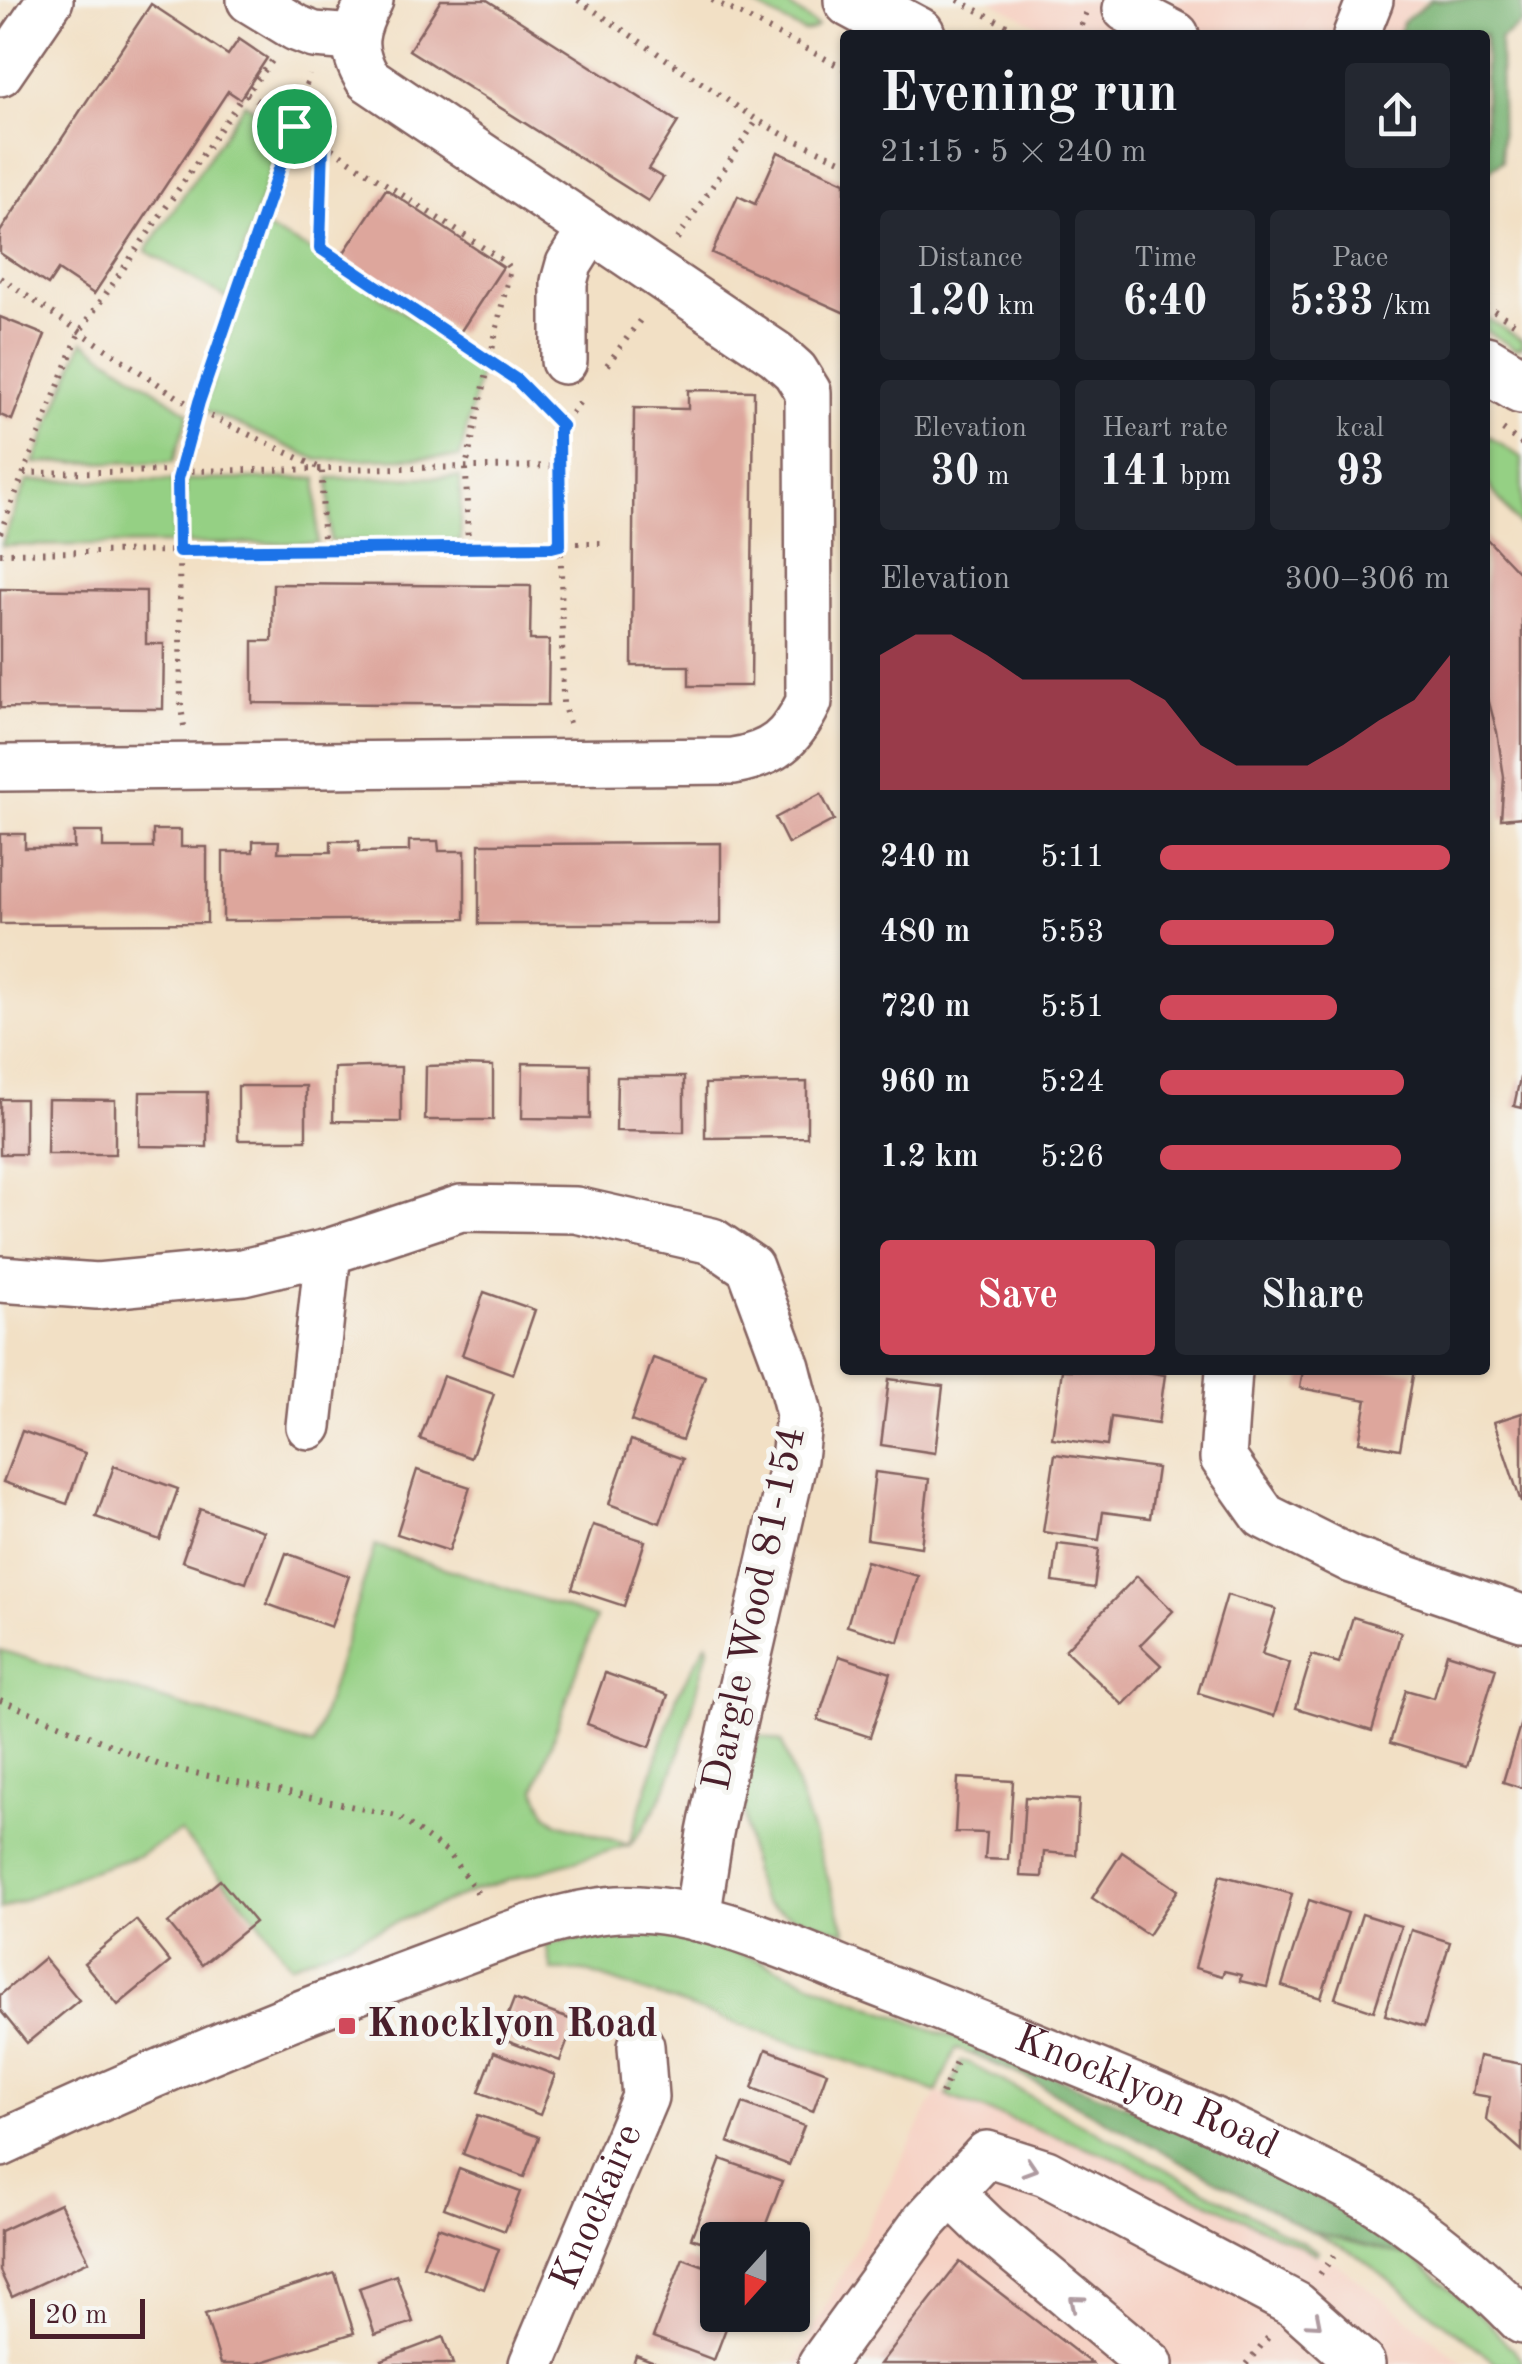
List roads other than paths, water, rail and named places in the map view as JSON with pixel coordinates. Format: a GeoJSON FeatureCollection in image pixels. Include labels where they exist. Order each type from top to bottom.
{"type":"FeatureCollection","features":[{"type":"Feature","properties":{"kind":"main road"},"geometry":{"type":"LineString","coordinates":[[852,0],[908,30]]}},
{"type":"Feature","properties":{"kind":"main road"},"geometry":{"type":"LineString","coordinates":[[1490,367],[1522,386]]}},
{"type":"Feature","properties":{"kind":"street"},"geometry":{"type":"LineString","coordinates":[[0,73],[50,0]]}},
{"type":"Feature","properties":{"kind":"street"},"geometry":{"type":"LineString","coordinates":[[0,768],[733,761],[753,758],[779,745],[798,725],[810,702],[827,435],[795,370],[368,79],[356,60],[363,19],[314,35],[250,0]]}},
{"type":"Feature","properties":{"kind":"street"},"geometry":{"type":"LineString","coordinates":[[1358,30],[1370,0]]}},
{"type":"Feature","properties":{"kind":"street"},"geometry":{"type":"LineString","coordinates":[[1124,15],[1163,30]]}},
{"type":"Feature","properties":{"kind":"street"},"geometry":{"type":"LineString","coordinates":[[582,378],[564,282],[569,264],[591,229]]}},
{"type":"Feature","properties":{"kind":"street","name":"Dargle Wood 81-154"},"geometry":{"type":"LineString","coordinates":[[0,1279],[97,1286],[243,1272],[328,1252],[461,1208],[576,1210],[712,1242],[750,1267],[799,1414],[794,1459],[710,1833],[697,1918]]}},
{"type":"Feature","properties":{"kind":"street"},"geometry":{"type":"LineString","coordinates":[[309,1426],[328,1252]]}},
{"type":"Feature","properties":{"kind":"street"},"geometry":{"type":"LineString","coordinates":[[1229,1375],[1223,1458],[1264,1516],[1352,1560],[1522,1618]]}},
{"type":"Feature","properties":{"kind":"street","name":"Knocklyon Road"},"geometry":{"type":"LineString","coordinates":[[0,2144],[332,2001],[505,1936],[586,1914],[651,1909],[746,1933],[979,2022],[1266,2144],[1376,2202],[1496,2293],[1522,2320]]}},
{"type":"Feature","properties":{"kind":"street","name":"Knockaire"},"geometry":{"type":"LineString","coordinates":[[532,2364],[644,2097],[640,2046]]}},
{"type":"Feature","properties":{"kind":"street"},"geometry":{"type":"LineString","coordinates":[[821,2364],[925,2221],[988,2154],[1046,2172],[1296,2306],[1362,2364]]}},
{"type":"Feature","properties":{"kind":"street"},"geometry":{"type":"LineString","coordinates":[[951,2193],[1150,2364]]}},
{"type":"Feature","properties":{"kind":"place","name":"Knocklyon Road"},"geometry":{"type":"Point","coordinates":[347,2026]}}]}
